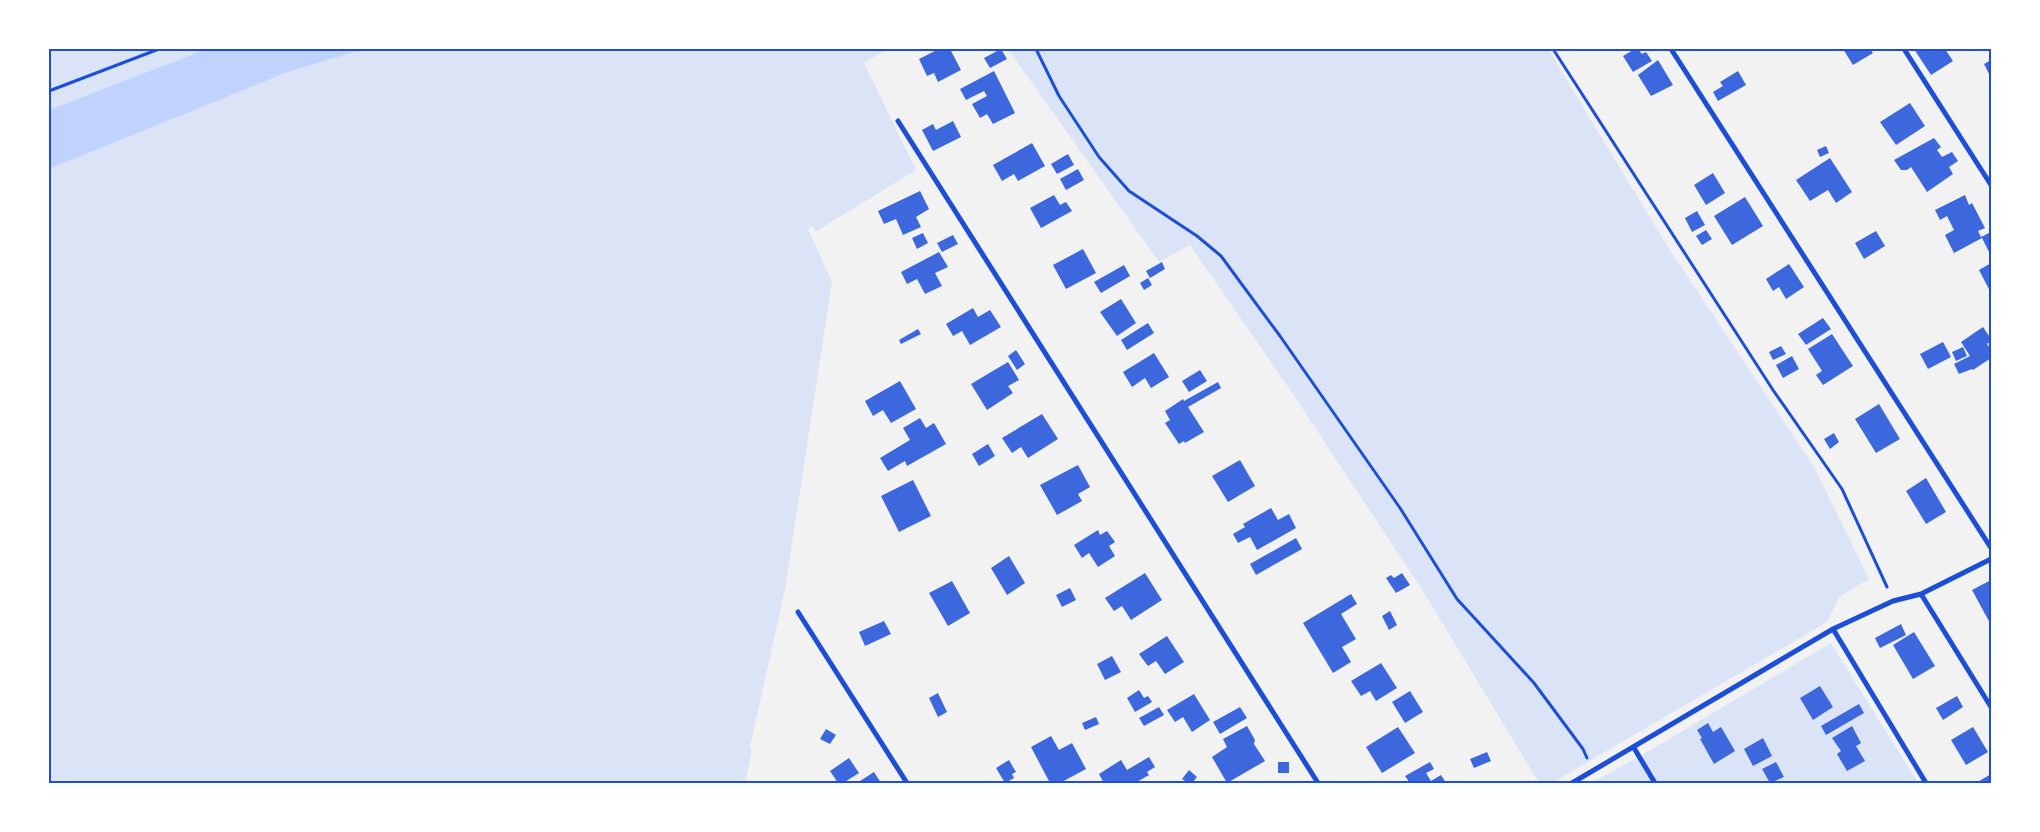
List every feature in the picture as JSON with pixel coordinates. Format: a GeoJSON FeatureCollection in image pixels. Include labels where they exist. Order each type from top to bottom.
{"type":"FeatureCollection","features":[{"type":"Feature","properties":{"kind":"street"},"geometry":{"type":"LineString","coordinates":[[1671,49],[1991,548]]}},
{"type":"Feature","properties":{"kind":"street"},"geometry":{"type":"LineString","coordinates":[[1904,49],[1991,185]]}},
{"type":"Feature","properties":{"kind":"street"},"geometry":{"type":"LineString","coordinates":[[898,121],[1318,783]]}},
{"type":"Feature","properties":{"kind":"street"},"geometry":{"type":"LineString","coordinates":[[1572,783],[1833,629],[1893,601],[1921,594],[1991,559]]}},
{"type":"Feature","properties":{"kind":"street"},"geometry":{"type":"LineString","coordinates":[[1921,594],[1991,707]]}},
{"type":"Feature","properties":{"kind":"street"},"geometry":{"type":"LineString","coordinates":[[798,612],[907,783]]}},
{"type":"Feature","properties":{"kind":"street"},"geometry":{"type":"LineString","coordinates":[[1833,629],[1926,783]]}},
{"type":"Feature","properties":{"kind":"street"},"geometry":{"type":"LineString","coordinates":[[1634,748],[1655,783]]}},
{"type":"Feature","properties":{"kind":"path"},"geometry":{"type":"LineString","coordinates":[[49,92],[159,49]]}},
{"type":"Feature","properties":{"kind":"path"},"geometry":{"type":"LineString","coordinates":[[1036,49],[1059,96],[1099,157],[1117,178],[1129,191],[1197,236],[1226,264],[1280,336],[1400,508],[1457,599],[1534,683],[1583,749],[1593,772]]}},
{"type":"Feature","properties":{"kind":"path"},"geometry":{"type":"LineString","coordinates":[[1553,49],[1773,390],[1842,489],[1893,601]]}},
{"type":"Feature","properties":{"kind":"shaded area"},"geometry":{"type":"Polygon","coordinates":[[[49,49],[888,49],[864,63],[916,170],[815,232],[813,226],[808,229],[832,282],[785,589],[750,747],[752,751],[745,783],[49,783],[49,49]]]}},
{"type":"Feature","properties":{"kind":"shaded area"},"geometry":{"type":"Polygon","coordinates":[[[1008,49],[1548,49],[1666,244],[1814,467],[1869,579],[1839,597],[1827,622],[1552,783],[1539,783],[1426,596],[1295,397],[1190,245],[1159,262],[1008,49]]]}},
{"type":"Feature","properties":{"kind":"shaded area"},"geometry":{"type":"Polygon","coordinates":[[[1831,643],[1918,783],[1590,783],[1630,762],[1831,643]]]}},
{"type":"Feature","properties":{"kind":"water"},"geometry":{"type":"Polygon","coordinates":[[[207,49],[363,49],[285,73],[49,169],[49,110],[207,49]]]}},
{"type":"Feature","properties":{"kind":"building"},"geometry":{"type":"Polygon","coordinates":[[[939,49],[950,49],[961,70],[938,82],[934,73],[927,76],[919,59],[939,49]]]}},
{"type":"Feature","properties":{"kind":"building"},"geometry":{"type":"Polygon","coordinates":[[[1001,49],[1007,59],[990,68],[984,58],[1001,49]]]}},
{"type":"Feature","properties":{"kind":"building"},"geometry":{"type":"Polygon","coordinates":[[[1638,49],[1642,54],[1646,52],[1652,61],[1633,72],[1623,56],[1638,49]]]}},
{"type":"Feature","properties":{"kind":"building"},"geometry":{"type":"Polygon","coordinates":[[[1843,49],[1870,49],[1873,53],[1853,65],[1843,49]]]}},
{"type":"Feature","properties":{"kind":"building"},"geometry":{"type":"Polygon","coordinates":[[[1914,49],[1939,49],[1940,51],[1945,49],[1953,61],[1931,75],[1914,49]]]}},
{"type":"Feature","properties":{"kind":"building"},"geometry":{"type":"Polygon","coordinates":[[[1658,60],[1673,85],[1651,96],[1638,75],[1658,60]]]}},
{"type":"Feature","properties":{"kind":"building"},"geometry":{"type":"Polygon","coordinates":[[[1991,60],[1991,78],[1984,64],[1991,60]]]}},
{"type":"Feature","properties":{"kind":"building"},"geometry":{"type":"Polygon","coordinates":[[[994,71],[1015,113],[993,124],[987,114],[980,118],[972,104],[987,96],[984,91],[966,100],[960,89],[994,71]]]}},
{"type":"Feature","properties":{"kind":"building"},"geometry":{"type":"Polygon","coordinates":[[[1738,71],[1746,85],[1718,101],[1713,92],[1723,86],[1720,82],[1738,71]]]}},
{"type":"Feature","properties":{"kind":"building"},"geometry":{"type":"Polygon","coordinates":[[[1910,103],[1925,126],[1896,145],[1880,122],[1910,103]]]}},
{"type":"Feature","properties":{"kind":"building"},"geometry":{"type":"Polygon","coordinates":[[[953,121],[961,137],[933,151],[922,130],[933,124],[936,130],[953,121]]]}},
{"type":"Feature","properties":{"kind":"building"},"geometry":{"type":"Polygon","coordinates":[[[1934,138],[1941,147],[1937,150],[1942,157],[1952,152],[1958,161],[1949,167],[1953,174],[1927,192],[1911,167],[1907,170],[1901,170],[1894,160],[1934,138]]]}},
{"type":"Feature","properties":{"kind":"building"},"geometry":{"type":"Polygon","coordinates":[[[1032,143],[1045,166],[1018,181],[1014,174],[1002,181],[993,165],[1032,143]]]}},
{"type":"Feature","properties":{"kind":"building"},"geometry":{"type":"Polygon","coordinates":[[[1826,146],[1829,153],[1820,157],[1817,150],[1826,146]]]}},
{"type":"Feature","properties":{"kind":"building"},"geometry":{"type":"Polygon","coordinates":[[[1068,154],[1074,165],[1057,174],[1051,164],[1068,154]]]}},
{"type":"Feature","properties":{"kind":"building"},"geometry":{"type":"Polygon","coordinates":[[[1830,158],[1852,192],[1836,203],[1828,190],[1810,201],[1796,180],[1830,158]]]}},
{"type":"Feature","properties":{"kind":"building"},"geometry":{"type":"Polygon","coordinates":[[[1078,169],[1084,180],[1066,190],[1060,179],[1078,169]]]}},
{"type":"Feature","properties":{"kind":"building"},"geometry":{"type":"Polygon","coordinates":[[[1713,173],[1725,193],[1706,205],[1694,185],[1713,173]]]}},
{"type":"Feature","properties":{"kind":"building"},"geometry":{"type":"Polygon","coordinates":[[[920,191],[929,209],[916,217],[921,227],[903,235],[896,219],[884,224],[878,211],[920,191]]]}},
{"type":"Feature","properties":{"kind":"building"},"geometry":{"type":"Polygon","coordinates":[[[1054,195],[1060,205],[1066,202],[1072,211],[1041,228],[1030,208],[1054,195]]]}},
{"type":"Feature","properties":{"kind":"building"},"geometry":{"type":"Polygon","coordinates":[[[1965,195],[1969,205],[1972,203],[1985,228],[1978,231],[1981,237],[1991,232],[1991,251],[1989,252],[1982,238],[1954,253],[1945,235],[1954,230],[1947,216],[1940,220],[1935,210],[1965,195]]]}},
{"type":"Feature","properties":{"kind":"building"},"geometry":{"type":"Polygon","coordinates":[[[1745,197],[1763,226],[1732,245],[1714,216],[1745,197]]]}},
{"type":"Feature","properties":{"kind":"building"},"geometry":{"type":"Polygon","coordinates":[[[1697,211],[1705,225],[1692,232],[1685,218],[1697,211]]]}},
{"type":"Feature","properties":{"kind":"building"},"geometry":{"type":"Polygon","coordinates":[[[1706,230],[1712,239],[1702,245],[1696,236],[1706,230]]]}},
{"type":"Feature","properties":{"kind":"building"},"geometry":{"type":"Polygon","coordinates":[[[1876,231],[1885,246],[1864,259],[1855,243],[1876,231]]]}},
{"type":"Feature","properties":{"kind":"building"},"geometry":{"type":"Polygon","coordinates":[[[923,233],[928,243],[917,249],[912,238],[923,233]]]}},
{"type":"Feature","properties":{"kind":"building"},"geometry":{"type":"Polygon","coordinates":[[[953,235],[958,244],[942,252],[937,243],[953,235]]]}},
{"type":"Feature","properties":{"kind":"building"},"geometry":{"type":"Polygon","coordinates":[[[1083,249],[1096,273],[1066,289],[1053,265],[1083,249]]]}},
{"type":"Feature","properties":{"kind":"building"},"geometry":{"type":"Polygon","coordinates":[[[939,252],[948,267],[935,273],[942,286],[925,294],[917,279],[907,284],[901,272],[939,252]]]}},
{"type":"Feature","properties":{"kind":"building"},"geometry":{"type":"Polygon","coordinates":[[[1162,262],[1165,269],[1150,278],[1146,271],[1162,262]]]}},
{"type":"Feature","properties":{"kind":"building"},"geometry":{"type":"Polygon","coordinates":[[[1991,263],[1991,293],[1979,270],[1991,263]]]}},
{"type":"Feature","properties":{"kind":"building"},"geometry":{"type":"Polygon","coordinates":[[[1789,264],[1804,287],[1786,299],[1779,287],[1773,291],[1766,279],[1789,264]]]}},
{"type":"Feature","properties":{"kind":"building"},"geometry":{"type":"Polygon","coordinates":[[[1124,265],[1130,276],[1101,293],[1094,282],[1124,265]]]}},
{"type":"Feature","properties":{"kind":"building"},"geometry":{"type":"Polygon","coordinates":[[[1148,278],[1152,285],[1144,290],[1140,283],[1148,278]]]}},
{"type":"Feature","properties":{"kind":"building"},"geometry":{"type":"Polygon","coordinates":[[[1121,299],[1136,323],[1117,336],[1100,312],[1121,299]]]}},
{"type":"Feature","properties":{"kind":"building"},"geometry":{"type":"Polygon","coordinates":[[[973,308],[978,317],[990,310],[1001,327],[970,345],[962,331],[953,336],[946,324],[973,308]]]}},
{"type":"Feature","properties":{"kind":"building"},"geometry":{"type":"Polygon","coordinates":[[[1823,318],[1831,329],[1806,345],[1798,334],[1823,318]]]}},
{"type":"Feature","properties":{"kind":"building"},"geometry":{"type":"Polygon","coordinates":[[[1148,323],[1154,333],[1127,350],[1121,340],[1148,323]]]}},
{"type":"Feature","properties":{"kind":"building"},"geometry":{"type":"Polygon","coordinates":[[[1983,327],[1991,339],[1987,344],[1991,350],[1991,358],[1973,370],[1959,374],[1954,364],[1970,356],[1961,342],[1983,327]]]}},
{"type":"Feature","properties":{"kind":"building"},"geometry":{"type":"Polygon","coordinates":[[[918,329],[921,334],[901,344],[899,340],[918,329]]]}},
{"type":"Feature","properties":{"kind":"building"},"geometry":{"type":"Polygon","coordinates":[[[1832,334],[1853,366],[1823,385],[1816,375],[1822,371],[1808,349],[1832,334]]]}},
{"type":"Feature","properties":{"kind":"building"},"geometry":{"type":"Polygon","coordinates":[[[1943,342],[1951,357],[1928,369],[1920,354],[1943,342]]]}},
{"type":"Feature","properties":{"kind":"building"},"geometry":{"type":"Polygon","coordinates":[[[1781,346],[1786,354],[1773,360],[1769,352],[1781,346]]]}},
{"type":"Feature","properties":{"kind":"building"},"geometry":{"type":"Polygon","coordinates":[[[1963,347],[1967,356],[1956,361],[1952,352],[1963,347]]]}},
{"type":"Feature","properties":{"kind":"building"},"geometry":{"type":"Polygon","coordinates":[[[1016,350],[1025,364],[1017,370],[1008,356],[1016,350]]]}},
{"type":"Feature","properties":{"kind":"building"},"geometry":{"type":"Polygon","coordinates":[[[1154,353],[1169,377],[1151,388],[1145,378],[1132,387],[1123,372],[1154,353]]]}},
{"type":"Feature","properties":{"kind":"building"},"geometry":{"type":"Polygon","coordinates":[[[1792,356],[1799,369],[1783,378],[1776,365],[1792,356]]]}},
{"type":"Feature","properties":{"kind":"building"},"geometry":{"type":"Polygon","coordinates":[[[1008,362],[1019,380],[1008,386],[1013,393],[987,410],[971,384],[1008,362]]]}},
{"type":"Feature","properties":{"kind":"building"},"geometry":{"type":"Polygon","coordinates":[[[1200,370],[1207,381],[1189,392],[1182,381],[1200,370]]]}},
{"type":"Feature","properties":{"kind":"building"},"geometry":{"type":"Polygon","coordinates":[[[900,381],[916,409],[891,423],[883,410],[873,416],[865,401],[900,381]]]}},
{"type":"Feature","properties":{"kind":"building"},"geometry":{"type":"Polygon","coordinates":[[[1218,382],[1221,388],[1188,407],[1204,432],[1185,443],[1184,441],[1179,444],[1165,423],[1170,420],[1165,411],[1183,399],[1184,401],[1218,382]]]}},
{"type":"Feature","properties":{"kind":"building"},"geometry":{"type":"Polygon","coordinates":[[[1879,404],[1900,439],[1876,453],[1855,419],[1879,404]]]}},
{"type":"Feature","properties":{"kind":"building"},"geometry":{"type":"Polygon","coordinates":[[[1042,414],[1058,439],[1028,458],[1021,447],[1012,453],[1002,438],[1042,414]]]}},
{"type":"Feature","properties":{"kind":"building"},"geometry":{"type":"Polygon","coordinates":[[[920,418],[926,428],[934,423],[946,444],[907,466],[905,461],[888,471],[880,458],[910,440],[903,428],[920,418]]]}},
{"type":"Feature","properties":{"kind":"building"},"geometry":{"type":"Polygon","coordinates":[[[1834,433],[1839,442],[1830,449],[1824,439],[1834,433]]]}},
{"type":"Feature","properties":{"kind":"building"},"geometry":{"type":"Polygon","coordinates":[[[988,444],[995,456],[979,466],[972,454],[988,444]]]}},
{"type":"Feature","properties":{"kind":"building"},"geometry":{"type":"Polygon","coordinates":[[[1240,460],[1255,486],[1228,502],[1212,476],[1240,460]]]}},
{"type":"Feature","properties":{"kind":"building"},"geometry":{"type":"Polygon","coordinates":[[[1078,465],[1090,487],[1078,494],[1082,501],[1057,515],[1040,485],[1078,465]]]}},
{"type":"Feature","properties":{"kind":"building"},"geometry":{"type":"Polygon","coordinates":[[[1926,478],[1946,512],[1926,524],[1906,491],[1926,478]]]}},
{"type":"Feature","properties":{"kind":"building"},"geometry":{"type":"Polygon","coordinates":[[[913,480],[931,516],[899,532],[881,496],[913,480]]]}},
{"type":"Feature","properties":{"kind":"building"},"geometry":{"type":"Polygon","coordinates":[[[1271,508],[1278,520],[1289,514],[1296,528],[1257,550],[1250,537],[1238,543],[1233,534],[1245,527],[1243,524],[1271,508]]]}},
{"type":"Feature","properties":{"kind":"building"},"geometry":{"type":"Polygon","coordinates":[[[1098,530],[1100,535],[1107,531],[1115,542],[1109,546],[1115,556],[1098,567],[1089,553],[1082,558],[1074,545],[1098,530]]]}},
{"type":"Feature","properties":{"kind":"building"},"geometry":{"type":"Polygon","coordinates":[[[1296,538],[1302,549],[1256,575],[1250,564],[1296,538]]]}},
{"type":"Feature","properties":{"kind":"building"},"geometry":{"type":"Polygon","coordinates":[[[1009,556],[1025,583],[1007,595],[991,568],[1009,556]]]}},
{"type":"Feature","properties":{"kind":"building"},"geometry":{"type":"Polygon","coordinates":[[[1145,573],[1162,600],[1131,620],[1122,606],[1114,611],[1105,598],[1145,573]]]}},
{"type":"Feature","properties":{"kind":"building"},"geometry":{"type":"Polygon","coordinates":[[[1402,573],[1410,585],[1396,593],[1386,578],[1391,575],[1394,578],[1402,573]]]}},
{"type":"Feature","properties":{"kind":"building"},"geometry":{"type":"Polygon","coordinates":[[[1991,580],[1991,625],[1972,590],[1991,580]]]}},
{"type":"Feature","properties":{"kind":"building"},"geometry":{"type":"Polygon","coordinates":[[[952,581],[970,613],[948,626],[929,593],[952,581]]]}},
{"type":"Feature","properties":{"kind":"building"},"geometry":{"type":"Polygon","coordinates":[[[1070,588],[1076,600],[1062,607],[1056,595],[1070,588]]]}},
{"type":"Feature","properties":{"kind":"building"},"geometry":{"type":"Polygon","coordinates":[[[1351,594],[1357,604],[1341,614],[1356,639],[1342,647],[1351,662],[1333,673],[1303,623],[1351,594]]]}},
{"type":"Feature","properties":{"kind":"building"},"geometry":{"type":"Polygon","coordinates":[[[1390,611],[1397,625],[1389,630],[1382,616],[1390,611]]]}},
{"type":"Feature","properties":{"kind":"building"},"geometry":{"type":"Polygon","coordinates":[[[884,621],[891,634],[865,646],[859,632],[884,621]]]}},
{"type":"Feature","properties":{"kind":"building"},"geometry":{"type":"Polygon","coordinates":[[[1901,624],[1906,635],[1880,648],[1875,638],[1901,624]]]}},
{"type":"Feature","properties":{"kind":"building"},"geometry":{"type":"Polygon","coordinates":[[[1914,632],[1935,666],[1913,679],[1893,645],[1914,632]]]}},
{"type":"Feature","properties":{"kind":"building"},"geometry":{"type":"Polygon","coordinates":[[[1167,636],[1184,662],[1165,674],[1156,661],[1148,666],[1139,654],[1167,636]]]}},
{"type":"Feature","properties":{"kind":"building"},"geometry":{"type":"Polygon","coordinates":[[[1112,656],[1121,672],[1105,680],[1097,664],[1112,656]]]}},
{"type":"Feature","properties":{"kind":"building"},"geometry":{"type":"Polygon","coordinates":[[[1381,663],[1397,688],[1376,701],[1370,691],[1361,696],[1351,681],[1381,663]]]}},
{"type":"Feature","properties":{"kind":"building"},"geometry":{"type":"Polygon","coordinates":[[[1820,686],[1833,707],[1813,720],[1800,698],[1820,686]]]}},
{"type":"Feature","properties":{"kind":"building"},"geometry":{"type":"Polygon","coordinates":[[[1139,690],[1144,698],[1148,696],[1152,702],[1135,712],[1127,698],[1139,690]]]}},
{"type":"Feature","properties":{"kind":"building"},"geometry":{"type":"Polygon","coordinates":[[[1410,691],[1423,712],[1405,723],[1392,702],[1410,691]]]}},
{"type":"Feature","properties":{"kind":"building"},"geometry":{"type":"Polygon","coordinates":[[[938,693],[947,712],[938,717],[929,698],[938,693]]]}},
{"type":"Feature","properties":{"kind":"building"},"geometry":{"type":"Polygon","coordinates":[[[1194,694],[1210,720],[1192,732],[1183,717],[1175,722],[1167,710],[1194,694]]]}},
{"type":"Feature","properties":{"kind":"building"},"geometry":{"type":"Polygon","coordinates":[[[1957,696],[1963,707],[1943,720],[1936,708],[1957,696]]]}},
{"type":"Feature","properties":{"kind":"building"},"geometry":{"type":"Polygon","coordinates":[[[1859,704],[1864,713],[1826,735],[1821,726],[1859,704]]]}},
{"type":"Feature","properties":{"kind":"building"},"geometry":{"type":"Polygon","coordinates":[[[1159,707],[1164,715],[1144,726],[1139,718],[1159,707]]]}},
{"type":"Feature","properties":{"kind":"building"},"geometry":{"type":"Polygon","coordinates":[[[1240,707],[1247,718],[1220,734],[1213,722],[1240,707]]]}},
{"type":"Feature","properties":{"kind":"building"},"geometry":{"type":"Polygon","coordinates":[[[1096,717],[1099,724],[1085,730],[1082,723],[1096,717]]]}},
{"type":"Feature","properties":{"kind":"building"},"geometry":{"type":"Polygon","coordinates":[[[1708,723],[1713,732],[1721,727],[1735,751],[1714,764],[1697,730],[1708,723]]]}},
{"type":"Feature","properties":{"kind":"building"},"geometry":{"type":"Polygon","coordinates":[[[1247,726],[1255,740],[1254,744],[1265,761],[1227,783],[1212,757],[1227,747],[1223,739],[1247,726]]]}},
{"type":"Feature","properties":{"kind":"building"},"geometry":{"type":"Polygon","coordinates":[[[1852,726],[1861,743],[1856,746],[1865,761],[1847,771],[1837,754],[1841,751],[1832,738],[1852,726]]]}},
{"type":"Feature","properties":{"kind":"building"},"geometry":{"type":"Polygon","coordinates":[[[1398,727],[1415,753],[1382,773],[1366,747],[1398,727]]]}},
{"type":"Feature","properties":{"kind":"building"},"geometry":{"type":"Polygon","coordinates":[[[1973,727],[1988,752],[1966,765],[1951,740],[1973,727]]]}},
{"type":"Feature","properties":{"kind":"building"},"geometry":{"type":"Polygon","coordinates":[[[826,729],[836,735],[830,744],[820,739],[826,729]]]}},
{"type":"Feature","properties":{"kind":"building"},"geometry":{"type":"Polygon","coordinates":[[[1051,736],[1059,750],[1072,743],[1086,769],[1060,783],[1050,783],[1031,747],[1051,736]]]}},
{"type":"Feature","properties":{"kind":"building"},"geometry":{"type":"Polygon","coordinates":[[[1763,738],[1772,756],[1753,766],[1744,749],[1763,738]]]}},
{"type":"Feature","properties":{"kind":"building"},"geometry":{"type":"Polygon","coordinates":[[[1487,752],[1491,761],[1474,768],[1470,759],[1487,752]]]}},
{"type":"Feature","properties":{"kind":"building"},"geometry":{"type":"Polygon","coordinates":[[[1149,757],[1155,767],[1147,772],[1149,775],[1135,783],[1104,783],[1099,774],[1121,760],[1127,770],[1149,757]]]}},
{"type":"Feature","properties":{"kind":"building"},"geometry":{"type":"Polygon","coordinates":[[[849,758],[859,773],[843,783],[838,783],[830,771],[849,758]]]}},
{"type":"Feature","properties":{"kind":"building"},"geometry":{"type":"Polygon","coordinates":[[[1009,760],[1016,772],[1012,774],[1014,778],[1005,783],[996,768],[1009,760]]]}},
{"type":"Feature","properties":{"kind":"building"},"geometry":{"type":"Polygon","coordinates":[[[1278,762],[1289,762],[1289,773],[1278,773],[1278,762]]]}},
{"type":"Feature","properties":{"kind":"building"},"geometry":{"type":"Polygon","coordinates":[[[1430,762],[1434,769],[1426,773],[1431,781],[1441,775],[1446,783],[1410,783],[1405,776],[1430,762]]]}},
{"type":"Feature","properties":{"kind":"building"},"geometry":{"type":"Polygon","coordinates":[[[1776,762],[1784,777],[1770,783],[1762,769],[1776,762]]]}},
{"type":"Feature","properties":{"kind":"building"},"geometry":{"type":"Polygon","coordinates":[[[1189,770],[1197,777],[1192,783],[1182,779],[1189,770]]]}},
{"type":"Feature","properties":{"kind":"building"},"geometry":{"type":"Polygon","coordinates":[[[874,772],[881,783],[857,783],[874,772]]]}},
{"type":"Feature","properties":{"kind":"building"},"geometry":{"type":"Polygon","coordinates":[[[1991,774],[1991,783],[1976,783],[1991,774]]]}}]}
